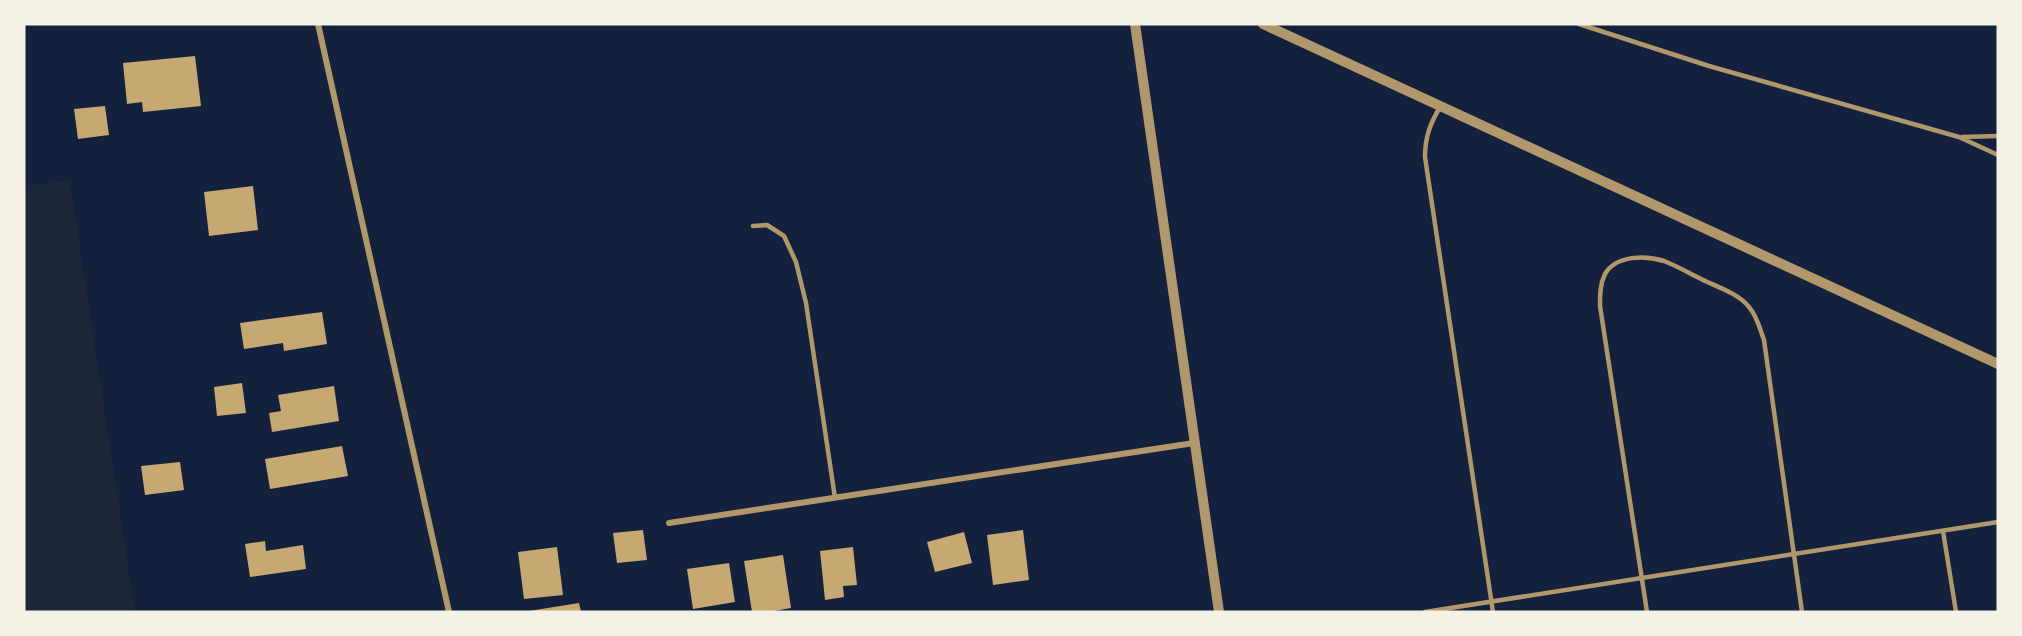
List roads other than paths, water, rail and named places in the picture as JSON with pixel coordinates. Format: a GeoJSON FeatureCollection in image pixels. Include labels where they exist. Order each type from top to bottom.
{"type":"FeatureCollection","features":[{"type":"Feature","properties":{"kind":"street"},"geometry":{"type":"LineString","coordinates":[[318,24],[449,612]]}},
{"type":"Feature","properties":{"kind":"street"},"geometry":{"type":"LineString","coordinates":[[1135,24],[1218,612]]}},
{"type":"Feature","properties":{"kind":"street"},"geometry":{"type":"LineString","coordinates":[[1263,24],[1998,364]]}},
{"type":"Feature","properties":{"kind":"street"},"geometry":{"type":"LineString","coordinates":[[669,523],[1194,443]]}},
{"type":"Feature","properties":{"kind":"lane"},"geometry":{"type":"LineString","coordinates":[[1579,24],[1709,66],[1959,138],[1998,155]]}},
{"type":"Feature","properties":{"kind":"lane"},"geometry":{"type":"LineString","coordinates":[[1441,106],[1430,124],[1425,141],[1425,157],[1492,612]]}},
{"type":"Feature","properties":{"kind":"lane"},"geometry":{"type":"LineString","coordinates":[[1959,138],[1998,136]]}},
{"type":"Feature","properties":{"kind":"lane"},"geometry":{"type":"LineString","coordinates":[[753,226],[767,225],[784,236],[796,262],[806,303],[835,498]]}},
{"type":"Feature","properties":{"kind":"lane"},"geometry":{"type":"LineString","coordinates":[[1647,612],[1600,306],[1605,274],[1615,264],[1627,259],[1644,258],[1663,261],[1736,296],[1749,306],[1757,320],[1764,340],[1802,612]]}},
{"type":"Feature","properties":{"kind":"lane"},"geometry":{"type":"LineString","coordinates":[[1425,612],[1998,522]]}},
{"type":"Feature","properties":{"kind":"lane"},"geometry":{"type":"LineString","coordinates":[[1943,531],[1956,612]]}}]}
